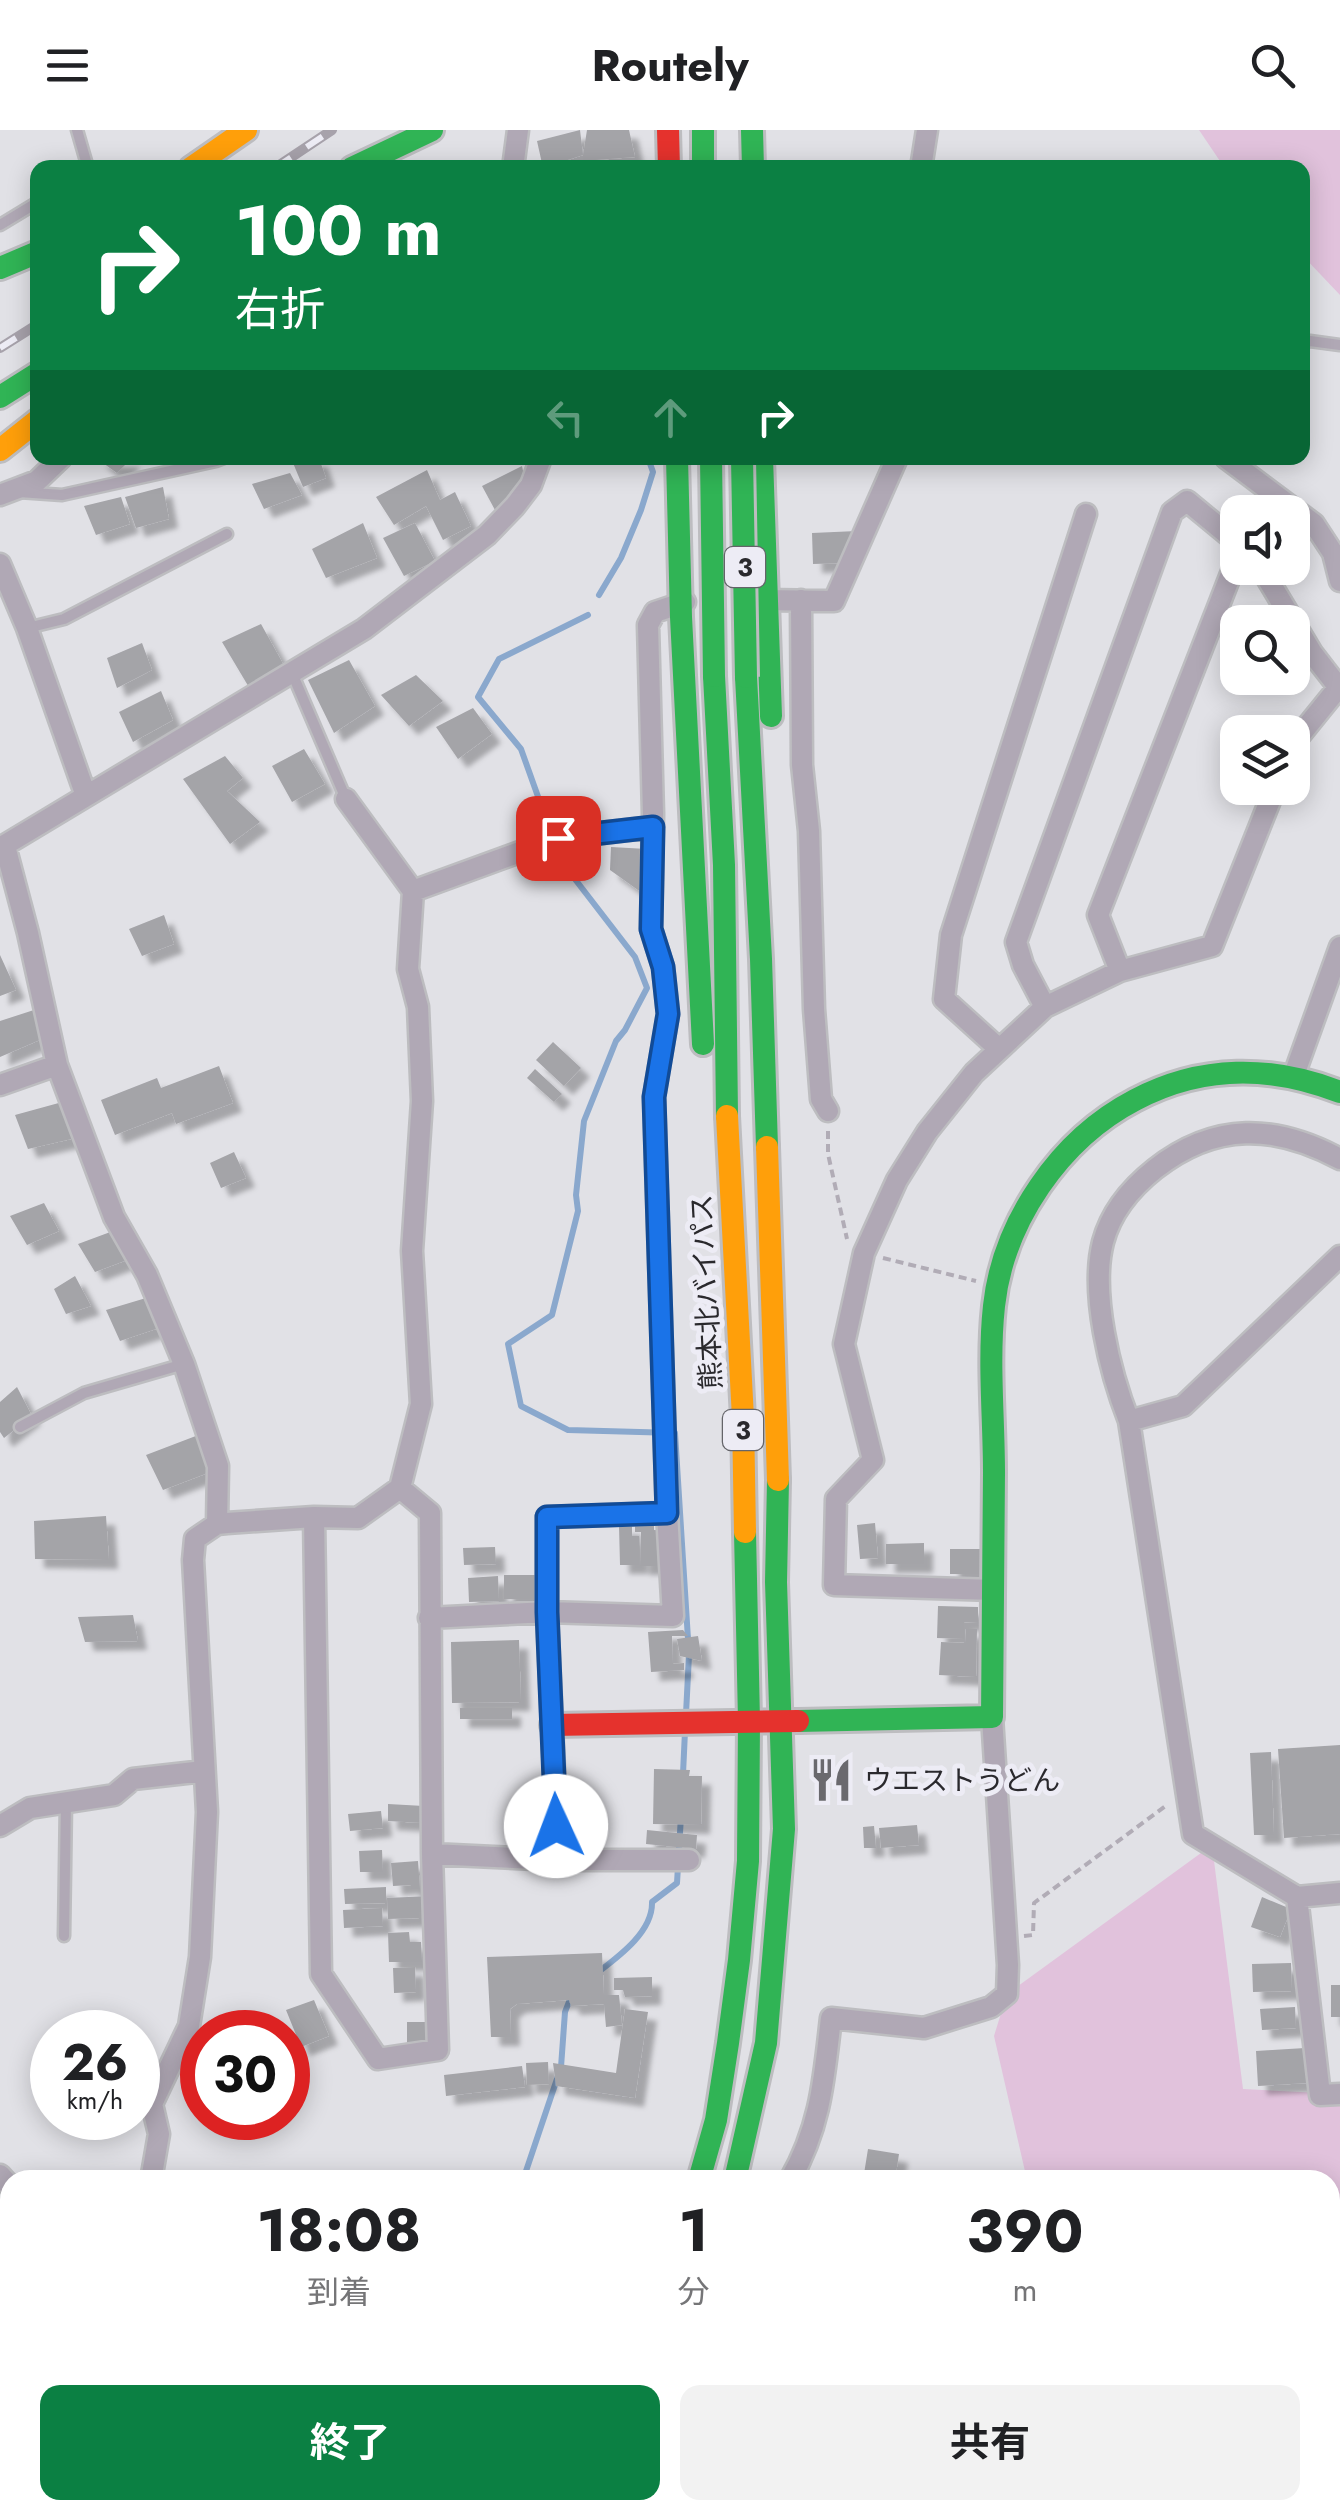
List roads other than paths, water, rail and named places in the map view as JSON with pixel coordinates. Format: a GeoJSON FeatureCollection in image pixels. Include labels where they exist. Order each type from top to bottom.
{"type":"FeatureCollection","features":[{"type":"Feature","properties":{"kind":"main road"},"geometry":{"type":"LineString","coordinates":[[198,160],[217,138],[246,130]]}},
{"type":"Feature","properties":{"kind":"main road"},"geometry":{"type":"LineString","coordinates":[[355,160],[398,130]]}},
{"type":"Feature","properties":{"kind":"main road"},"geometry":{"type":"LineString","coordinates":[[369,160],[432,130]]}},
{"type":"Feature","properties":{"kind":"main road"},"geometry":{"type":"LineString","coordinates":[[668,130],[670,160]]}},
{"type":"Feature","properties":{"kind":"main road"},"geometry":{"type":"LineString","coordinates":[[703,130],[704,160]]}},
{"type":"Feature","properties":{"kind":"main road"},"geometry":{"type":"LineString","coordinates":[[734,130],[735,160]]}},
{"type":"Feature","properties":{"kind":"main road"},"geometry":{"type":"LineString","coordinates":[[752,130],[753,160]]}},
{"type":"Feature","properties":{"kind":"main road"},"geometry":{"type":"LineString","coordinates":[[0,268],[30,255]]}},
{"type":"Feature","properties":{"kind":"main road"},"geometry":{"type":"LineString","coordinates":[[0,397],[30,379]]}},
{"type":"Feature","properties":{"kind":"main road"},"geometry":{"type":"LineString","coordinates":[[6,446],[30,426]]}},
{"type":"Feature","properties":{"kind":"main road"},"geometry":{"type":"LineString","coordinates":[[676,465],[711,1235]]}},
{"type":"Feature","properties":{"kind":"main road","name":"熊本北バイパス"},"geometry":{"type":"LineString","coordinates":[[702,2170],[716,2120],[739,1960],[748,1861],[743,1418],[727,1120],[711,465]]}},
{"type":"Feature","properties":{"kind":"main road","name":"3"},"geometry":{"type":"LineString","coordinates":[[737,2170],[766,2044],[784,1829],[776,1582],[778,1486],[761,959],[746,677],[742,465]]}},
{"type":"Feature","properties":{"kind":"main road"},"geometry":{"type":"LineString","coordinates":[[762,465],[777,1037],[766,1127]]}},
{"type":"Feature","properties":{"kind":"main road"},"geometry":{"type":"LineString","coordinates":[[552,1725],[992,1717],[993,1336],[996,1287],[1012,1238],[1045,1181],[1084,1135],[1137,1097],[1166,1084],[1230,1070],[1294,1074],[1340,1092]]}},
{"type":"Feature","properties":{"kind":"main road"},"geometry":{"type":"LineString","coordinates":[[718,1367],[744,1513]]}},
{"type":"Feature","properties":{"kind":"street"},"geometry":{"type":"LineString","coordinates":[[514,160],[518,130]]}},
{"type":"Feature","properties":{"kind":"street"},"geometry":{"type":"LineString","coordinates":[[921,160],[927,130]]}},
{"type":"Feature","properties":{"kind":"street"},"geometry":{"type":"LineString","coordinates":[[6,493],[38,481],[54,465]]}},
{"type":"Feature","properties":{"kind":"street"},"geometry":{"type":"LineString","coordinates":[[217,1524],[218,1466],[184,1364],[147,1274],[114,1218],[57,1065],[28,934],[2,847],[364,629],[487,536],[515,506],[538,465]]}},
{"type":"Feature","properties":{"kind":"street"},"geometry":{"type":"LineString","coordinates":[[429,1618],[547,1612],[674,1616],[667,1513],[654,1097],[668,1014],[663,967],[651,929],[653,827],[648,625],[655,612],[680,602],[834,601],[894,465]]}},
{"type":"Feature","properties":{"kind":"street"},"geometry":{"type":"LineString","coordinates":[[1235,465],[1314,524],[1339,572]]}},
{"type":"Feature","properties":{"kind":"street"},"geometry":{"type":"LineString","coordinates":[[1045,1007],[1016,942],[1172,512],[1188,501],[1220,529]]}},
{"type":"Feature","properties":{"kind":"street"},"geometry":{"type":"LineString","coordinates":[[998,1048],[944,998],[951,935],[1086,514]]}},
{"type":"Feature","properties":{"kind":"street"},"geometry":{"type":"LineString","coordinates":[[0,564],[27,628],[86,796]]}},
{"type":"Feature","properties":{"kind":"street"},"geometry":{"type":"LineString","coordinates":[[1120,971],[1098,916],[1227,585]]}},
{"type":"Feature","properties":{"kind":"street"},"geometry":{"type":"LineString","coordinates":[[1271,585],[1312,653],[1339,688],[1310,724]]}},
{"type":"Feature","properties":{"kind":"street"},"geometry":{"type":"LineString","coordinates":[[801,600],[800,709],[814,1009],[821,1099],[828,1111]]}},
{"type":"Feature","properties":{"kind":"street"},"geometry":{"type":"LineString","coordinates":[[152,2170],[159,2134],[152,2104],[189,2026],[200,1957],[208,1812],[194,1539],[217,1524],[358,1518],[400,1488],[422,1404],[412,1251],[422,1101],[418,1007],[408,968],[413,891],[346,799]]}},
{"type":"Feature","properties":{"kind":"street"},"geometry":{"type":"LineString","coordinates":[[994,1590],[834,1585],[836,1498],[873,1460],[844,1344],[864,1253],[919,1144],[951,1099],[998,1048],[1045,1007],[1120,971],[1212,946],[1267,805]]}},
{"type":"Feature","properties":{"kind":"street"},"geometry":{"type":"LineString","coordinates":[[413,891],[558,838],[653,827]]}},
{"type":"Feature","properties":{"kind":"street"},"geometry":{"type":"LineString","coordinates":[[1294,1074],[1338,960]]}},
{"type":"Feature","properties":{"kind":"street"},"geometry":{"type":"LineString","coordinates":[[0,1086],[57,1065]]}},
{"type":"Feature","properties":{"kind":"street"},"geometry":{"type":"LineString","coordinates":[[1340,1159],[1273,1134],[1224,1134],[1191,1146],[1166,1160],[1126,1196],[1102,1244],[1099,1291],[1118,1394],[1129,1421],[1193,1834],[1298,1898],[1340,1894]]}},
{"type":"Feature","properties":{"kind":"street"},"geometry":{"type":"LineString","coordinates":[[1129,1421],[1183,1406],[1340,1256]]}},
{"type":"Feature","properties":{"kind":"street"},"geometry":{"type":"LineString","coordinates":[[314,1517],[321,1974],[378,2060],[438,2050],[432,1854],[430,1514],[400,1488]]}},
{"type":"Feature","properties":{"kind":"street"},"geometry":{"type":"LineString","coordinates":[[558,1860],[547,1612],[547,1517],[667,1513]]}},
{"type":"Feature","properties":{"kind":"street"},"geometry":{"type":"LineString","coordinates":[[796,2170],[820,2108],[831,2018],[924,2028],[990,2007],[1007,1994],[992,1717]]}},
{"type":"Feature","properties":{"kind":"street"},"geometry":{"type":"LineString","coordinates":[[0,1826],[30,1808],[114,1795],[133,1779],[204,1770]]}},
{"type":"Feature","properties":{"kind":"street"},"geometry":{"type":"LineString","coordinates":[[432,1854],[558,1860],[690,1860]]}},
{"type":"Feature","properties":{"kind":"street"},"geometry":{"type":"LineString","coordinates":[[1298,1898],[1320,2094],[1340,2094]]}},
{"type":"Feature","properties":{"kind":"lane"},"geometry":{"type":"LineString","coordinates":[[77,130],[86,160]]}},
{"type":"Feature","properties":{"kind":"lane"},"geometry":{"type":"LineString","coordinates":[[0,226],[30,207]]}},
{"type":"Feature","properties":{"kind":"lane"},"geometry":{"type":"LineString","coordinates":[[1310,340],[1340,344]]}},
{"type":"Feature","properties":{"kind":"lane"},"geometry":{"type":"LineString","coordinates":[[6,493],[62,495],[202,465]]}},
{"type":"Feature","properties":{"kind":"lane"},"geometry":{"type":"LineString","coordinates":[[27,628],[64,619],[227,534]]}},
{"type":"Feature","properties":{"kind":"lane"},"geometry":{"type":"LineString","coordinates":[[292,672],[346,799]]}},
{"type":"Feature","properties":{"kind":"lane"},"geometry":{"type":"LineString","coordinates":[[20,1427],[84,1393],[184,1364]]}},
{"type":"Feature","properties":{"kind":"lane"},"geometry":{"type":"LineString","coordinates":[[64,1936],[66,1802]]}},
{"type":"Feature","properties":{"kind":"waterway"},"geometry":{"type":"LineString","coordinates":[[599,595],[621,558],[641,510],[653,472],[650,465]]}},
{"type":"Feature","properties":{"kind":"waterway"},"geometry":{"type":"LineString","coordinates":[[588,615],[499,659],[478,697],[521,749],[561,861],[635,957],[647,988],[616,1041],[584,1121],[576,1195],[578,1211],[552,1315],[508,1344],[521,1406],[568,1430],[675,1433],[689,1655],[686,1714]]}},
{"type":"Feature","properties":{"kind":"waterway"},"geometry":{"type":"LineString","coordinates":[[683,1774],[685,1731]]}},
{"type":"Feature","properties":{"kind":"waterway"},"geometry":{"type":"LineString","coordinates":[[597,1973],[633,1943],[647,1924],[652,1902],[677,1883],[681,1816]]}},
{"type":"Feature","properties":{"kind":"waterway"},"geometry":{"type":"LineString","coordinates":[[526,2170],[561,2067],[565,2012],[572,1994]]}},
{"type":"Feature","properties":{"kind":"railway"},"geometry":{"type":"LineString","coordinates":[[287,160],[332,130]]}},
{"type":"Feature","properties":{"kind":"railway"},"geometry":{"type":"LineString","coordinates":[[0,348],[30,329]]}},
{"type":"Feature","properties":{"kind":"place","name":"ウエストうどん"},"geometry":{"type":"Point","coordinates":[831,1780]}}]}
